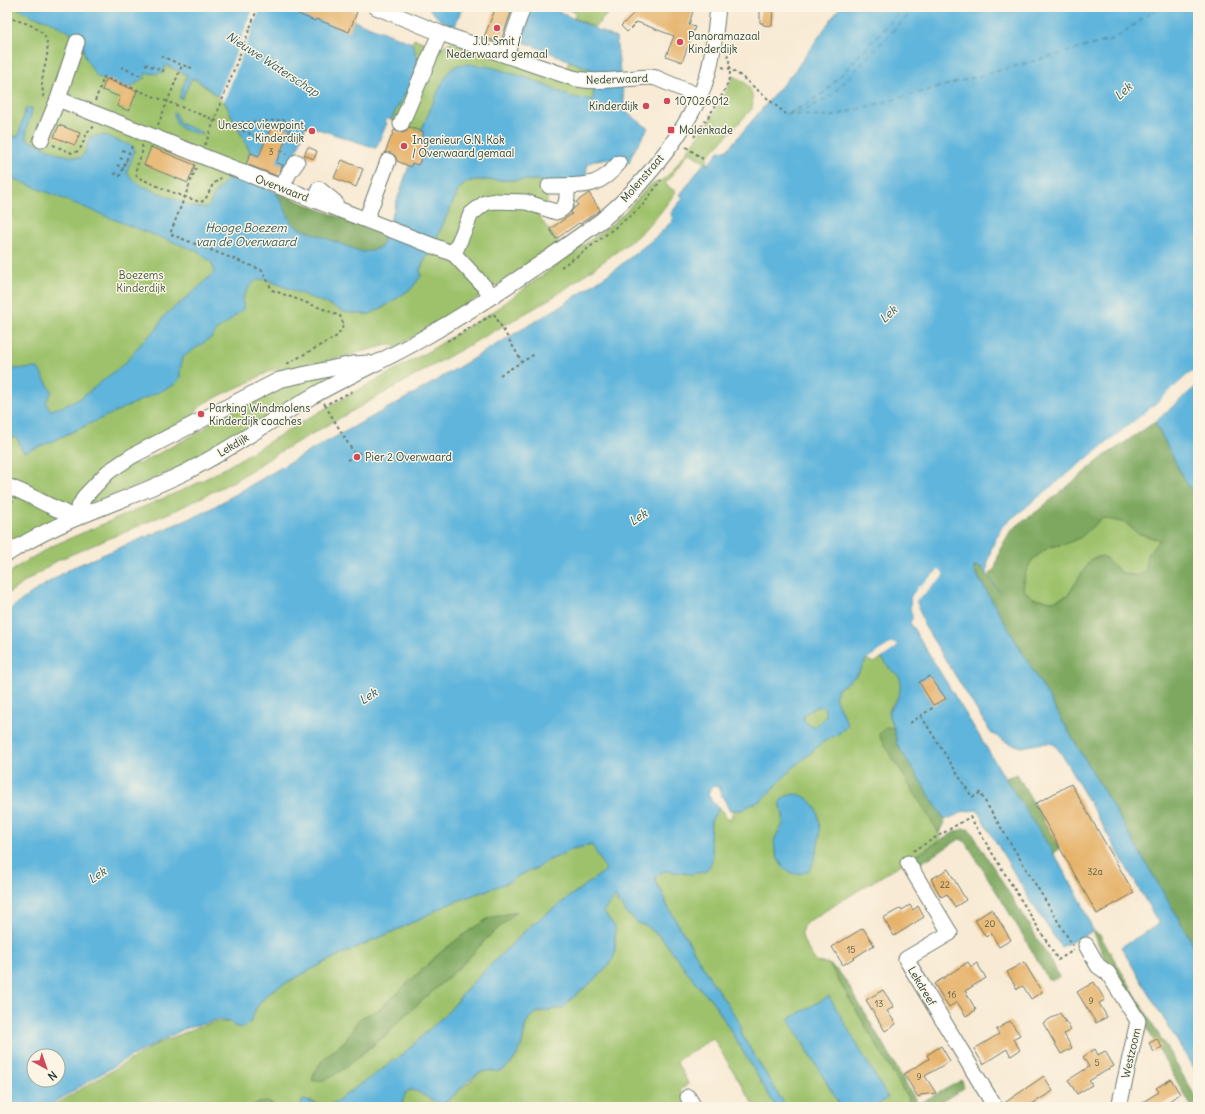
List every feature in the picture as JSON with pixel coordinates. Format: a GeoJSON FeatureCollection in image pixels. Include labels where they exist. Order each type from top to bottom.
{"type":"FeatureCollection","features":[{"type":"Feature","properties":{"kind":"street","name":"Nederwaard"},"geometry":{"type":"LineString","coordinates":[[376,7],[440,33],[582,81],[650,77],[656,78],[699,96]]}},
{"type":"Feature","properties":{"kind":"street"},"geometry":{"type":"LineString","coordinates":[[506,55],[523,7]]}},
{"type":"Feature","properties":{"kind":"street","name":"Molenstraat"},"geometry":{"type":"LineString","coordinates":[[492,304],[617,207],[634,190],[678,134],[699,96],[710,64],[718,7]]}},
{"type":"Feature","properties":{"kind":"street"},"geometry":{"type":"LineString","coordinates":[[401,124],[440,33]]}},
{"type":"Feature","properties":{"kind":"street"},"geometry":{"type":"LineString","coordinates":[[41,140],[51,99],[77,42]]}},
{"type":"Feature","properties":{"kind":"street","name":"Overwaard"},"geometry":{"type":"LineString","coordinates":[[51,99],[90,111],[236,170],[448,252],[492,304]]}},
{"type":"Feature","properties":{"kind":"street"},"geometry":{"type":"LineString","coordinates":[[370,222],[388,161]]}},
{"type":"Feature","properties":{"kind":"street"},"geometry":{"type":"LineString","coordinates":[[280,186],[297,162]]}},
{"type":"Feature","properties":{"kind":"street"},"geometry":{"type":"LineString","coordinates":[[549,186],[590,185],[599,181],[612,171],[619,162]]}},
{"type":"Feature","properties":{"kind":"street"},"geometry":{"type":"LineString","coordinates":[[448,252],[471,214],[485,203],[495,201],[526,202],[556,212],[561,211],[567,201],[567,186]]}},
{"type":"Feature","properties":{"kind":"street"},"geometry":{"type":"LineString","coordinates":[[319,189],[335,202],[336,209]]}},
{"type":"Feature","properties":{"kind":"street","name":"Lekdijk"},"geometry":{"type":"LineString","coordinates":[[7,554],[48,530],[73,518],[140,492],[188,471],[221,453],[311,397],[427,336],[492,304]]}},
{"type":"Feature","properties":{"kind":"street"},"geometry":{"type":"LineString","coordinates":[[7,486],[22,491],[65,512],[73,518],[85,496],[108,472],[132,456],[279,380],[352,364],[375,363]]}},
{"type":"Feature","properties":{"kind":"street","name":"Lekdreef"},"geometry":{"type":"LineString","coordinates":[[908,863],[950,933],[906,959],[995,1107]]}},
{"type":"Feature","properties":{"kind":"street","name":"Westzoom"},"geometry":{"type":"LineString","coordinates":[[1079,945],[1098,966],[1108,973],[1138,1021],[1119,1107]]}},
{"type":"Feature","properties":{"kind":"path"},"geometry":{"type":"LineString","coordinates":[[221,100],[258,7]]}},
{"type":"Feature","properties":{"kind":"path"},"geometry":{"type":"LineString","coordinates":[[7,17],[34,27],[42,32],[46,38],[47,54],[42,84],[44,93],[51,99]]}},
{"type":"Feature","properties":{"kind":"path"},"geometry":{"type":"LineString","coordinates":[[161,56],[192,68]]}},
{"type":"Feature","properties":{"kind":"path"},"geometry":{"type":"LineString","coordinates":[[145,64],[164,71]]}},
{"type":"Feature","properties":{"kind":"path"},"geometry":{"type":"LineString","coordinates":[[153,136],[182,65]]}},
{"type":"Feature","properties":{"kind":"path"},"geometry":{"type":"LineString","coordinates":[[121,67],[144,77]]}},
{"type":"Feature","properties":{"kind":"path"},"geometry":{"type":"LineString","coordinates":[[715,107],[730,76],[731,69],[786,114]]}},
{"type":"Feature","properties":{"kind":"path"},"geometry":{"type":"LineString","coordinates":[[90,111],[104,77],[266,140]]}},
{"type":"Feature","properties":{"kind":"path"},"geometry":{"type":"LineString","coordinates":[[232,127],[233,123],[283,120],[310,132]]}},
{"type":"Feature","properties":{"kind":"path"},"geometry":{"type":"LineString","coordinates":[[280,126],[283,120]]}},
{"type":"Feature","properties":{"kind":"path"},"geometry":{"type":"LineString","coordinates":[[41,140],[72,152],[76,152],[79,150],[88,130],[95,126]]}},
{"type":"Feature","properties":{"kind":"path"},"geometry":{"type":"LineString","coordinates":[[139,143],[142,145],[143,149],[135,169],[137,178],[193,201],[203,201],[216,181],[236,170]]}},
{"type":"Feature","properties":{"kind":"path"},"geometry":{"type":"LineString","coordinates":[[114,173],[120,176],[132,146]]}},
{"type":"Feature","properties":{"kind":"path"},"geometry":{"type":"LineString","coordinates":[[686,147],[703,159]]}},
{"type":"Feature","properties":{"kind":"path"},"geometry":{"type":"LineString","coordinates":[[122,150],[130,153]]}},
{"type":"Feature","properties":{"kind":"path"},"geometry":{"type":"LineString","coordinates":[[120,158],[127,161]]}},
{"type":"Feature","properties":{"kind":"path"},"geometry":{"type":"LineString","coordinates":[[117,165],[124,168]]}},
{"type":"Feature","properties":{"kind":"path"},"geometry":{"type":"LineString","coordinates":[[182,202],[170,234],[262,270],[272,290],[340,316],[344,325],[337,336],[286,365]]}},
{"type":"Feature","properties":{"kind":"path"},"geometry":{"type":"LineString","coordinates":[[492,304],[522,362]]}},
{"type":"Feature","properties":{"kind":"path"},"geometry":{"type":"LineString","coordinates":[[500,375],[535,354]]}},
{"type":"Feature","properties":{"kind":"path"},"geometry":{"type":"LineString","coordinates":[[325,405],[355,456]]}},
{"type":"Feature","properties":{"kind":"path"},"geometry":{"type":"LineString","coordinates":[[347,460],[361,452]]}},
{"type":"Feature","properties":{"kind":"path"},"geometry":{"type":"LineString","coordinates":[[910,723],[934,707]]}},
{"type":"Feature","properties":{"kind":"path"},"geometry":{"type":"LineString","coordinates":[[908,863],[906,856],[970,817],[1058,960],[1083,944],[1079,945],[980,793],[972,796],[921,716]]}},
{"type":"Feature","properties":{"kind":"green space","name":"Boezems Kinderdijk"},"geometry":{"type":"Polygon","coordinates":[[[7,7],[219,7],[187,75],[182,99],[191,79],[195,79],[224,101],[250,152],[243,169],[360,314],[370,314],[387,305],[412,288],[421,276],[420,270],[430,250],[455,262],[480,290],[480,296],[395,348],[391,344],[286,372],[278,369],[272,370],[204,403],[193,414],[194,418],[110,464],[59,520],[44,524],[7,548],[7,7]]]}},
{"type":"Feature","properties":{"kind":"green space"},"geometry":{"type":"Polygon","coordinates":[[[564,7],[606,7],[609,12],[595,27],[574,18],[576,13],[564,7]]]}},
{"type":"Feature","properties":{"kind":"green space"},"geometry":{"type":"Polygon","coordinates":[[[414,39],[441,48],[450,42],[564,75],[569,61],[592,70],[594,74],[593,100],[572,97],[530,79],[449,71],[440,87],[421,131],[391,120],[411,82],[416,67],[417,61],[412,43],[414,39]]]}},
{"type":"Feature","properties":{"kind":"green space"},"geometry":{"type":"Polygon","coordinates":[[[733,76],[743,81],[750,89],[753,98],[752,109],[707,157],[708,165],[689,152],[665,184],[676,192],[656,218],[634,239],[561,292],[278,453],[234,481],[176,510],[58,560],[7,594],[7,575],[20,565],[52,546],[192,486],[326,408],[429,351],[494,311],[612,224],[650,185],[664,179],[672,171],[709,122],[723,99],[733,76]]]}},
{"type":"Feature","properties":{"kind":"green space"},"geometry":{"type":"Polygon","coordinates":[[[474,180],[547,181],[547,207],[535,212],[560,244],[494,287],[462,250],[435,241],[459,189],[466,183],[474,180]]]}},
{"type":"Feature","properties":{"kind":"green space"},"geometry":{"type":"Polygon","coordinates":[[[276,192],[384,235],[381,247],[372,251],[362,252],[299,228],[292,223],[276,192]]]}},
{"type":"Feature","properties":{"kind":"green space"},"geometry":{"type":"Polygon","coordinates":[[[349,368],[200,459],[84,508],[109,477],[135,462],[137,465],[203,430],[210,423],[273,387],[349,368]]]}},
{"type":"Feature","properties":{"kind":"green space"},"geometry":{"type":"Polygon","coordinates":[[[1155,422],[1184,479],[1198,499],[1198,952],[974,570],[974,566],[981,567],[988,576],[995,569],[1000,549],[1011,530],[1036,512],[1103,457],[1155,422]],[[1102,518],[1080,538],[1065,544],[1049,547],[1032,560],[1025,574],[1023,589],[1033,598],[1053,601],[1068,595],[1091,559],[1103,556],[1122,573],[1136,576],[1146,569],[1147,554],[1160,540],[1137,533],[1126,523],[1102,518]]]}},
{"type":"Feature","properties":{"kind":"green space"},"geometry":{"type":"Polygon","coordinates":[[[1102,518],[1126,523],[1137,533],[1160,540],[1147,554],[1146,569],[1136,576],[1122,573],[1103,556],[1091,559],[1068,595],[1053,601],[1033,598],[1023,589],[1025,574],[1032,560],[1049,547],[1065,544],[1102,518]]]}},
{"type":"Feature","properties":{"kind":"green space"},"geometry":{"type":"Polygon","coordinates":[[[882,658],[898,675],[901,682],[900,692],[892,704],[889,713],[894,728],[886,727],[879,734],[939,833],[939,841],[808,922],[803,927],[802,936],[816,962],[829,964],[913,1107],[873,1107],[888,1097],[789,1020],[841,1107],[786,1107],[743,1037],[737,1020],[711,980],[668,907],[663,894],[656,883],[655,877],[664,871],[676,872],[713,854],[710,839],[711,821],[719,808],[727,817],[731,819],[733,810],[742,810],[774,788],[782,778],[823,742],[838,734],[848,725],[835,698],[838,689],[857,675],[867,659],[874,663],[882,658]],[[788,795],[782,799],[781,805],[783,823],[776,837],[775,852],[779,862],[786,870],[793,873],[802,873],[788,795]]]}},
{"type":"Feature","properties":{"kind":"green space"},"geometry":{"type":"Polygon","coordinates":[[[820,706],[825,709],[826,716],[821,722],[813,727],[804,721],[804,715],[820,706]]]}},
{"type":"Feature","properties":{"kind":"green space"},"geometry":{"type":"Polygon","coordinates":[[[886,727],[894,728],[897,744],[945,820],[939,833],[882,741],[879,734],[886,727]]]}},
{"type":"Feature","properties":{"kind":"green space"},"geometry":{"type":"Polygon","coordinates":[[[1017,774],[1059,848],[1054,854],[1005,778],[1017,774]]]}},
{"type":"Feature","properties":{"kind":"green space"},"geometry":{"type":"Polygon","coordinates":[[[963,829],[968,829],[971,831],[1054,966],[1059,977],[1056,979],[1050,980],[1047,978],[1024,937],[966,842],[960,839],[913,868],[909,860],[953,833],[963,829]]]}},
{"type":"Feature","properties":{"kind":"green space"},"geometry":{"type":"Polygon","coordinates":[[[593,845],[607,870],[531,925],[468,987],[451,1009],[401,1056],[331,1105],[325,1107],[311,1101],[301,1105],[301,1107],[276,1107],[274,1105],[259,1103],[248,1107],[51,1107],[155,1045],[198,1027],[216,1022],[250,1023],[256,1008],[269,992],[331,959],[403,927],[449,904],[509,882],[572,849],[593,845]],[[516,912],[489,918],[441,952],[379,1010],[369,1016],[324,1060],[313,1074],[351,1063],[391,1031],[399,1021],[469,958],[485,940],[516,912]]]}},
{"type":"Feature","properties":{"kind":"green space"},"geometry":{"type":"Polygon","coordinates":[[[615,897],[626,914],[631,916],[637,923],[646,926],[661,937],[702,991],[710,998],[776,1107],[755,1107],[713,1038],[678,1060],[677,1063],[688,1083],[680,1090],[691,1107],[402,1107],[404,1095],[409,1091],[416,1090],[430,1099],[449,1100],[481,1072],[500,1070],[510,1065],[522,1044],[526,1023],[528,1020],[535,1014],[563,1008],[598,976],[612,958],[615,947],[615,936],[603,911],[615,897]]]}},
{"type":"Feature","properties":{"kind":"green space"},"geometry":{"type":"Polygon","coordinates":[[[517,912],[485,940],[469,958],[399,1021],[385,1036],[335,1075],[320,1081],[313,1081],[312,1079],[322,1060],[345,1041],[358,1020],[379,1010],[441,952],[466,933],[489,918],[517,912]]]}},
{"type":"Feature","properties":{"kind":"green space"},"geometry":{"type":"Polygon","coordinates":[[[1093,931],[1100,935],[1198,1102],[1191,1106],[1103,955],[1093,931]]]}},
{"type":"Feature","properties":{"kind":"green space"},"geometry":{"type":"Polygon","coordinates":[[[829,964],[839,972],[846,981],[918,1104],[962,1080],[964,1088],[933,1107],[913,1107],[829,964]]]}},
{"type":"Feature","properties":{"kind":"green space"},"geometry":{"type":"Polygon","coordinates":[[[268,1102],[276,1107],[248,1107],[259,1103],[268,1102]]]}},
{"type":"Feature","properties":{"kind":"water","name":"Nieuwe Waterschap"},"geometry":{"type":"Polygon","coordinates":[[[15,7],[325,7],[352,20],[412,43],[417,61],[411,82],[391,120],[387,118],[385,122],[387,123],[376,148],[306,125],[296,153],[285,166],[276,163],[289,129],[273,123],[259,156],[251,153],[224,101],[196,79],[191,79],[182,99],[179,98],[187,75],[166,65],[163,73],[146,73],[144,78],[130,88],[97,77],[86,59],[81,42],[75,35],[47,20],[32,16],[15,7]]]}},
{"type":"Feature","properties":{"kind":"water"},"geometry":{"type":"Polygon","coordinates":[[[428,7],[462,7],[455,26],[440,20],[428,7]]]}},
{"type":"Feature","properties":{"kind":"water","name":"Hooge Boezem van de Overwaard"},"geometry":{"type":"Polygon","coordinates":[[[530,7],[548,7],[616,38],[625,111],[648,128],[632,154],[629,163],[613,159],[600,159],[594,161],[587,167],[587,180],[546,185],[538,180],[474,180],[466,183],[459,189],[440,231],[423,262],[420,270],[421,276],[412,288],[387,305],[370,314],[344,312],[265,279],[257,280],[250,286],[242,299],[244,308],[218,329],[211,338],[183,357],[180,378],[174,385],[46,444],[25,452],[22,450],[17,438],[7,436],[7,368],[38,368],[52,392],[46,402],[50,410],[64,406],[81,398],[126,362],[144,340],[156,330],[164,316],[198,288],[214,272],[212,263],[197,251],[130,226],[7,176],[7,134],[18,137],[26,108],[32,108],[26,130],[27,139],[60,154],[80,158],[84,154],[90,137],[104,135],[132,146],[135,150],[127,172],[130,177],[142,186],[194,207],[205,208],[209,206],[215,193],[226,181],[240,175],[276,192],[292,223],[299,228],[362,252],[372,251],[381,247],[421,131],[440,87],[449,71],[457,65],[469,64],[491,67],[530,79],[572,97],[593,100],[594,74],[592,70],[517,39],[530,7]]]}},
{"type":"Feature","properties":{"kind":"water","name":"Lek"},"geometry":{"type":"Polygon","coordinates":[[[840,7],[1198,7],[1198,370],[1189,374],[1153,406],[1003,526],[989,556],[987,569],[989,578],[981,567],[974,566],[974,570],[1198,952],[1198,1076],[1121,947],[1159,924],[1061,753],[1054,744],[1043,743],[1022,747],[1008,743],[991,733],[924,625],[916,601],[943,577],[943,572],[934,573],[911,597],[911,610],[913,618],[910,623],[1005,778],[1054,854],[1082,903],[1093,931],[1061,947],[1030,900],[977,810],[966,811],[945,820],[897,744],[894,728],[889,717],[889,711],[898,698],[901,683],[899,676],[890,669],[882,658],[896,648],[897,644],[891,643],[867,659],[857,675],[838,689],[835,698],[848,725],[838,734],[823,742],[794,767],[762,800],[741,810],[729,810],[723,796],[721,796],[719,787],[712,786],[708,793],[712,802],[719,808],[711,821],[710,839],[713,854],[711,864],[705,872],[690,874],[664,871],[655,877],[656,883],[663,894],[668,907],[711,980],[738,1020],[743,1037],[786,1107],[776,1107],[717,1008],[710,998],[702,991],[661,937],[646,926],[637,923],[631,916],[626,914],[623,906],[617,903],[617,898],[615,897],[603,911],[615,927],[615,950],[613,959],[601,974],[569,1001],[563,1008],[540,1012],[533,1015],[527,1021],[519,1052],[506,1068],[499,1071],[486,1071],[477,1074],[442,1104],[411,1090],[405,1094],[402,1107],[387,1107],[385,1103],[382,1102],[372,1107],[325,1107],[331,1105],[401,1056],[451,1009],[468,987],[531,925],[606,870],[592,845],[572,849],[509,882],[449,904],[403,927],[331,959],[269,992],[256,1008],[250,1023],[241,1028],[234,1026],[231,1022],[217,1020],[184,1029],[124,1060],[47,1107],[7,1107],[7,612],[30,594],[71,568],[205,512],[299,457],[417,392],[561,306],[613,271],[656,237],[673,220],[671,213],[683,198],[680,195],[704,163],[708,165],[718,152],[728,149],[796,69],[840,7]],[[820,706],[814,708],[804,715],[804,721],[813,727],[821,722],[826,716],[825,709],[820,706]]]}},
{"type":"Feature","properties":{"kind":"water"},"geometry":{"type":"Polygon","coordinates":[[[174,112],[176,113],[179,123],[203,133],[202,135],[182,129],[176,123],[174,112]]]}},
{"type":"Feature","properties":{"kind":"water"},"geometry":{"type":"Polygon","coordinates":[[[1198,384],[1198,499],[1184,479],[1155,422],[1198,384]]]}},
{"type":"Feature","properties":{"kind":"water"},"geometry":{"type":"Polygon","coordinates":[[[798,794],[808,799],[815,806],[820,827],[817,850],[810,870],[796,874],[787,871],[780,863],[774,842],[783,823],[780,802],[788,795],[798,794]]]}},
{"type":"Feature","properties":{"kind":"water"},"geometry":{"type":"Polygon","coordinates":[[[829,996],[888,1098],[873,1107],[841,1107],[789,1019],[829,996]]]}},
{"type":"Feature","properties":{"kind":"water"},"geometry":{"type":"Polygon","coordinates":[[[304,1100],[325,1107],[301,1107],[302,1101],[304,1100]]]}},
{"type":"Feature","properties":{"kind":"pier"},"geometry":{"type":"Polygon","coordinates":[[[254,7],[261,7],[224,101],[218,98],[254,7]]]}},
{"type":"Feature","properties":{"kind":"pier"},"geometry":{"type":"Polygon","coordinates":[[[1198,370],[1198,372],[1191,376],[1005,528],[994,549],[990,574],[988,576],[988,567],[992,548],[1003,526],[1153,406],[1189,374],[1198,370]]]}},
{"type":"Feature","properties":{"kind":"pier"},"geometry":{"type":"Polygon","coordinates":[[[1198,382],[1198,384],[1153,423],[1154,421],[1198,382]]]}},
{"type":"Feature","properties":{"kind":"pier"},"geometry":{"type":"Polygon","coordinates":[[[939,570],[943,572],[943,577],[916,601],[924,625],[920,619],[914,601],[941,576],[939,573],[920,588],[913,598],[915,618],[910,623],[913,618],[911,610],[911,597],[918,587],[939,570]]]}},
{"type":"Feature","properties":{"kind":"pier"},"geometry":{"type":"Polygon","coordinates":[[[891,643],[897,644],[896,648],[882,658],[880,659],[894,647],[894,645],[891,645],[869,660],[867,659],[891,643]]]}},
{"type":"Feature","properties":{"kind":"building"},"geometry":{"type":"Polygon","coordinates":[[[281,7],[346,7],[357,12],[349,32],[316,19],[315,21],[281,7]]]}},
{"type":"Feature","properties":{"kind":"building","name":"J.U. Smit / Nederwaard gemaal"},"geometry":{"type":"Polygon","coordinates":[[[496,7],[513,7],[500,43],[484,37],[496,7]]]}},
{"type":"Feature","properties":{"kind":"building"},"geometry":{"type":"Polygon","coordinates":[[[640,7],[694,7],[689,25],[695,27],[682,62],[666,56],[674,36],[637,22],[627,32],[621,26],[640,7]]]}},
{"type":"Feature","properties":{"kind":"building"},"geometry":{"type":"Polygon","coordinates":[[[760,7],[773,7],[772,26],[763,25],[763,23],[760,23],[760,7]]]}},
{"type":"Feature","properties":{"kind":"building"},"geometry":{"type":"Polygon","coordinates":[[[106,79],[137,91],[129,111],[117,106],[120,97],[102,90],[106,79]]]}},
{"type":"Feature","properties":{"kind":"building"},"geometry":{"type":"Polygon","coordinates":[[[273,123],[290,129],[276,163],[283,165],[277,176],[246,164],[251,153],[259,156],[273,123]]]}},
{"type":"Feature","properties":{"kind":"building"},"geometry":{"type":"Polygon","coordinates":[[[59,125],[80,133],[75,145],[54,137],[59,125]]]}},
{"type":"Feature","properties":{"kind":"building","name":"Ingenieur G.N. Kok / Overwaard gemaal"},"geometry":{"type":"Polygon","coordinates":[[[409,127],[424,132],[422,137],[429,140],[426,151],[418,165],[412,163],[411,167],[397,161],[395,156],[391,153],[385,153],[394,130],[402,133],[407,131],[409,127]]]}},
{"type":"Feature","properties":{"kind":"building"},"geometry":{"type":"Polygon","coordinates":[[[151,147],[195,165],[188,183],[144,165],[151,147]]]}},
{"type":"Feature","properties":{"kind":"building"},"geometry":{"type":"Polygon","coordinates":[[[308,147],[317,151],[314,159],[304,155],[308,147]]]}},
{"type":"Feature","properties":{"kind":"building"},"geometry":{"type":"Polygon","coordinates":[[[342,160],[363,169],[356,187],[334,178],[342,160]]]}},
{"type":"Feature","properties":{"kind":"building"},"geometry":{"type":"Polygon","coordinates":[[[589,193],[600,210],[556,239],[550,229],[572,214],[571,212],[578,205],[576,202],[589,193]]]}},
{"type":"Feature","properties":{"kind":"building"},"geometry":{"type":"Polygon","coordinates":[[[930,676],[946,699],[933,705],[919,682],[930,676]]]}},
{"type":"Feature","properties":{"kind":"building"},"geometry":{"type":"Polygon","coordinates":[[[1071,784],[1134,893],[1097,914],[1035,804],[1071,784]]]}},
{"type":"Feature","properties":{"kind":"building"},"geometry":{"type":"Polygon","coordinates":[[[948,869],[966,900],[955,907],[947,894],[941,897],[931,879],[948,869]]]}},
{"type":"Feature","properties":{"kind":"building"},"geometry":{"type":"Polygon","coordinates":[[[910,905],[913,910],[918,906],[924,917],[894,936],[883,918],[901,908],[902,910],[910,905]]]}},
{"type":"Feature","properties":{"kind":"building"},"geometry":{"type":"Polygon","coordinates":[[[992,909],[1011,940],[999,947],[991,933],[986,937],[975,920],[992,909]]]}},
{"type":"Feature","properties":{"kind":"building"},"geometry":{"type":"Polygon","coordinates":[[[863,928],[874,945],[843,965],[832,947],[863,928]]]}},
{"type":"Feature","properties":{"kind":"building"},"geometry":{"type":"Polygon","coordinates":[[[968,962],[971,967],[977,963],[986,978],[965,991],[976,1010],[966,1016],[957,1002],[949,1007],[934,984],[968,962]]]}},
{"type":"Feature","properties":{"kind":"building"},"geometry":{"type":"Polygon","coordinates":[[[1024,962],[1042,992],[1031,999],[1023,986],[1017,989],[1007,972],[1024,962]]]}},
{"type":"Feature","properties":{"kind":"building"},"geometry":{"type":"Polygon","coordinates":[[[1094,982],[1105,1000],[1099,1003],[1107,1017],[1096,1023],[1077,992],[1094,982]]]}},
{"type":"Feature","properties":{"kind":"building"},"geometry":{"type":"Polygon","coordinates":[[[883,990],[894,1007],[887,1011],[896,1024],[885,1031],[866,1000],[883,990]]]}},
{"type":"Feature","properties":{"kind":"building"},"geometry":{"type":"Polygon","coordinates":[[[1060,1013],[1071,1030],[1064,1034],[1072,1048],[1061,1054],[1043,1023],[1060,1013]]]}},
{"type":"Feature","properties":{"kind":"building"},"geometry":{"type":"Polygon","coordinates":[[[1010,1021],[1020,1035],[1013,1039],[1020,1050],[1011,1056],[1007,1049],[983,1064],[974,1049],[999,1034],[996,1030],[1010,1021]]]}},
{"type":"Feature","properties":{"kind":"building"},"geometry":{"type":"Polygon","coordinates":[[[1157,1039],[1162,1047],[1154,1052],[1149,1043],[1157,1039]]]}},
{"type":"Feature","properties":{"kind":"building"},"geometry":{"type":"Polygon","coordinates":[[[941,1046],[950,1061],[925,1076],[936,1093],[921,1095],[918,1097],[904,1074],[929,1059],[927,1055],[941,1046]]]}},
{"type":"Feature","properties":{"kind":"building"},"geometry":{"type":"Polygon","coordinates":[[[1095,1049],[1098,1055],[1105,1051],[1114,1066],[1089,1081],[1092,1085],[1077,1094],[1068,1080],[1089,1067],[1083,1057],[1095,1049]]]}},
{"type":"Feature","properties":{"kind":"building"},"geometry":{"type":"Polygon","coordinates":[[[1044,1076],[1053,1091],[1027,1107],[1004,1107],[1003,1104],[1044,1076]]]}},
{"type":"Feature","properties":{"kind":"building"},"geometry":{"type":"Polygon","coordinates":[[[1171,1079],[1180,1094],[1159,1107],[1135,1107],[1159,1092],[1156,1088],[1171,1079]]]}},
{"type":"Feature","properties":{"kind":"ferry route"},"geometry":{"type":"LineString","coordinates":[[789,113],[805,105],[826,91],[904,7]]}},
{"type":"Feature","properties":{"kind":"ferry route"},"geometry":{"type":"LineString","coordinates":[[788,114],[807,109],[831,96],[916,7]]}},
{"type":"Feature","properties":{"kind":"ferry route"},"geometry":{"type":"LineString","coordinates":[[786,114],[830,117],[1114,39],[1159,7]]}},
{"type":"Feature","properties":{"kind":"place","name":"J.U. Smit / Nederwaard gemaal"},"geometry":{"type":"Point","coordinates":[497,28]}},
{"type":"Feature","properties":{"kind":"place","name":"Panoramazaal Kinderdijk"},"geometry":{"type":"Point","coordinates":[680,42]}},
{"type":"Feature","properties":{"kind":"place","name":"107026012"},"geometry":{"type":"Point","coordinates":[667,101]}},
{"type":"Feature","properties":{"kind":"place","name":"Kinderdijk"},"geometry":{"type":"Point","coordinates":[646,106]}},
{"type":"Feature","properties":{"kind":"place","name":"Molenkade"},"geometry":{"type":"Point","coordinates":[671,130]}},
{"type":"Feature","properties":{"kind":"place","name":"Unesco viewpoint - Kinderdijk"},"geometry":{"type":"Point","coordinates":[312,131]}},
{"type":"Feature","properties":{"kind":"place","name":"Ingenieur G.N. Kok / Overwaard gemaal"},"geometry":{"type":"Point","coordinates":[404,146]}},
{"type":"Feature","properties":{"kind":"place","name":"Parking Windmolens Kinderdijk coaches"},"geometry":{"type":"Point","coordinates":[201,414]}},
{"type":"Feature","properties":{"kind":"place","name":"Pier 2 Overwaard"},"geometry":{"type":"Point","coordinates":[357,457]}}]}
